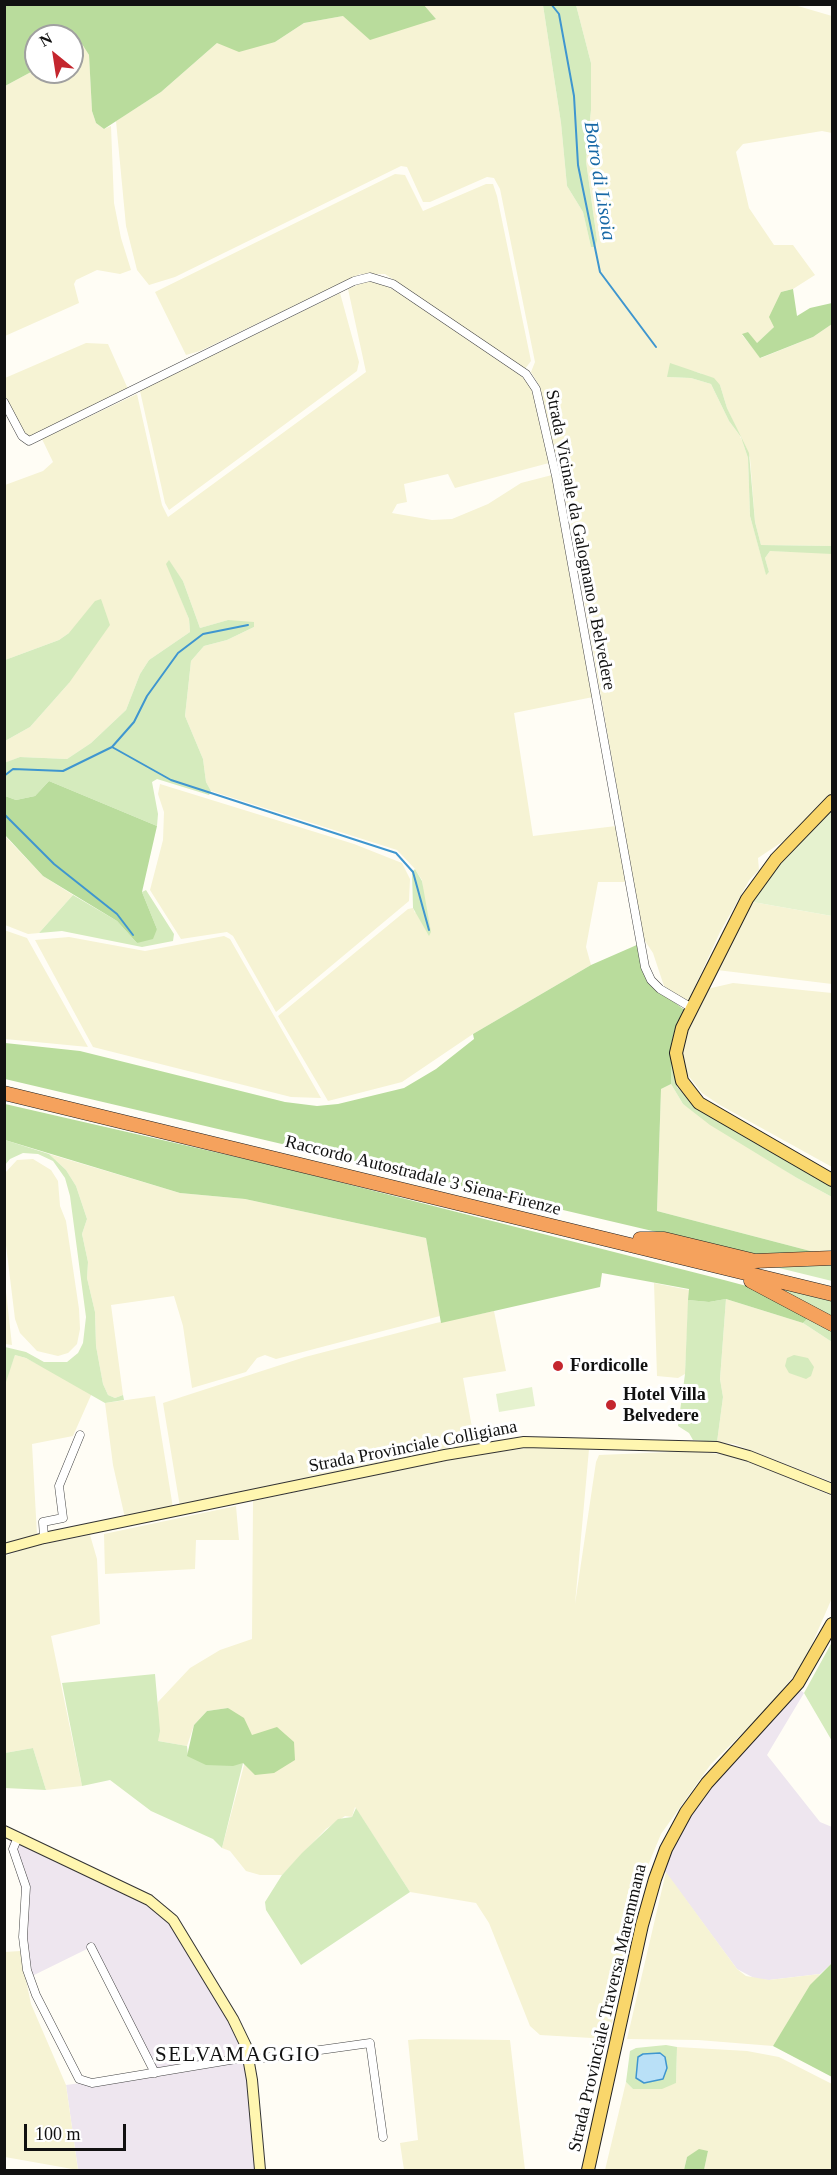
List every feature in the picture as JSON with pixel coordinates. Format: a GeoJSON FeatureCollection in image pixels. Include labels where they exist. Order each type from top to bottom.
{"type":"FeatureCollection","features":[{"type":"Feature","properties":{"kind":"highway","name":"Raccordo Autostradale 3 Siena-Firenze"},"geometry":{"type":"LineString","coordinates":[[4,1085],[637,1242],[832,1294]]}},
{"type":"Feature","properties":{"kind":"highway","name":"Raccordo Autostradale 3 Siena-Firenze"},"geometry":{"type":"LineString","coordinates":[[4,1093],[832,1286]]}},
{"type":"Feature","properties":{"kind":"highway"},"geometry":{"type":"LineString","coordinates":[[637,1242],[664,1239],[755,1261],[832,1258]]}},
{"type":"Feature","properties":{"kind":"highway"},"geometry":{"type":"LineString","coordinates":[[637,1242],[666,1259],[751,1280],[832,1324]]}},
{"type":"Feature","properties":{"kind":"main road"},"geometry":{"type":"LineString","coordinates":[[832,801],[781,854],[757,884],[738,916],[682,1028],[676,1053],[682,1081],[693,1097],[708,1110],[832,1180]]}},
{"type":"Feature","properties":{"kind":"main road","name":"Strada Provinciale Colligiana"},"geometry":{"type":"LineString","coordinates":[[4,1549],[44,1538],[515,1443],[711,1446],[749,1456],[831,1487]]}},
{"type":"Feature","properties":{"kind":"main road","name":"Strada Provinciale Traversa Maremmana"},"geometry":{"type":"LineString","coordinates":[[588,2170],[642,1925],[653,1884],[666,1849],[686,1812],[707,1783],[798,1683],[832,1624]]}},
{"type":"Feature","properties":{"kind":"main road"},"geometry":{"type":"LineString","coordinates":[[5,1831],[149,1900],[168,1914],[233,2019],[249,2058],[260,2170]]}},
{"type":"Feature","properties":{"kind":"street","name":"Strada Vicinale da Galognano a Belvedere"},"geometry":{"type":"LineString","coordinates":[[4,402],[22,436],[29,441],[354,281],[370,277],[393,284],[526,374],[536,389],[556,476],[645,968],[651,980],[660,989],[692,1008]]}},
{"type":"Feature","properties":{"kind":"street"},"geometry":{"type":"LineString","coordinates":[[44,1538],[43,1522],[63,1518],[59,1486],[80,1435]]}},
{"type":"Feature","properties":{"kind":"street"},"geometry":{"type":"LineString","coordinates":[[18,1837],[14,1849],[26,1887],[22,1937],[27,1970],[36,1995],[76,2075],[83,2081],[92,2083],[249,2058],[370,2043],[383,2137]]}},
{"type":"Feature","properties":{"kind":"street"},"geometry":{"type":"LineString","coordinates":[[92,1947],[155,2073]]}},
{"type":"Feature","properties":{"kind":"shaded area"},"geometry":{"type":"Polygon","coordinates":[[[791,4],[832,16],[832,133],[822,131],[743,144],[736,152],[749,208],[774,245],[793,245],[815,275],[793,289],[781,292],[774,327],[756,344],[748,332],[742,335],[761,358],[813,337],[832,324],[832,546],[761,545],[755,522],[750,458],[743,442],[748,458],[750,516],[766,574],[769,572],[765,558],[770,551],[832,552],[832,793],[785,840],[758,858],[759,870],[750,879],[720,932],[688,1002],[664,986],[653,953],[643,938],[570,518],[539,385],[531,372],[535,362],[500,189],[494,178],[487,177],[430,202],[423,202],[407,167],[401,166],[175,277],[149,285],[137,270],[126,226],[116,121],[161,92],[217,43],[275,42],[304,23],[343,16],[436,19],[423,5],[543,5],[561,123],[567,186],[583,212],[591,247],[597,240],[586,161],[591,110],[591,63],[576,5],[791,4]],[[675,367],[667,377],[691,378],[711,384],[729,421],[739,435],[720,385],[700,373],[675,367]]]}},
{"type":"Feature","properties":{"kind":"shaded area"},"geometry":{"type":"Polygon","coordinates":[[[84,47],[89,55],[92,111],[96,123],[104,129],[111,126],[114,203],[121,238],[131,270],[120,274],[97,270],[76,280],[74,284],[79,303],[5,336],[5,86],[24,76],[24,84],[84,84],[84,47]]]}},
{"type":"Feature","properties":{"kind":"shaded area"},"geometry":{"type":"Polygon","coordinates":[[[395,174],[405,175],[423,211],[486,184],[493,184],[531,361],[525,369],[385,274],[360,274],[200,351],[186,355],[155,292],[395,174]]]}},
{"type":"Feature","properties":{"kind":"shaded area"},"geometry":{"type":"Polygon","coordinates":[[[364,282],[378,282],[396,291],[529,381],[535,398],[549,463],[455,488],[448,474],[404,484],[407,502],[397,504],[392,513],[432,520],[452,519],[488,504],[521,483],[552,475],[593,697],[514,713],[533,836],[616,826],[628,882],[598,882],[586,947],[591,965],[473,1034],[402,1082],[328,1101],[278,1016],[408,909],[413,908],[415,913],[424,900],[422,880],[397,850],[211,791],[206,782],[203,759],[185,716],[191,661],[204,646],[227,640],[254,627],[228,620],[200,628],[183,581],[169,561],[167,564],[189,619],[190,632],[149,660],[140,674],[126,710],[91,743],[67,759],[20,757],[5,763],[5,741],[30,727],[69,683],[69,633],[59,640],[5,660],[5,485],[43,471],[53,462],[42,439],[137,394],[162,505],[168,517],[366,372],[348,289],[364,282]]]}},
{"type":"Feature","properties":{"kind":"shaded area"},"geometry":{"type":"Polygon","coordinates":[[[340,293],[359,362],[357,371],[169,510],[165,503],[140,391],[340,293]]]}},
{"type":"Feature","properties":{"kind":"shaded area"},"geometry":{"type":"Polygon","coordinates":[[[86,343],[108,344],[128,389],[41,432],[30,436],[24,434],[5,397],[5,378],[86,343]]]}},
{"type":"Feature","properties":{"kind":"shaded area"},"geometry":{"type":"Polygon","coordinates":[[[160,784],[354,844],[402,863],[410,879],[409,901],[276,1012],[233,936],[227,932],[181,939],[150,890],[163,840],[164,812],[158,794],[160,784]]]}},
{"type":"Feature","properties":{"kind":"shaded area"},"geometry":{"type":"Polygon","coordinates":[[[4,835],[43,876],[73,895],[39,933],[28,934],[5,925],[4,835]]]}},
{"type":"Feature","properties":{"kind":"shaded area"},"geometry":{"type":"Polygon","coordinates":[[[753,902],[832,916],[832,984],[717,970],[753,902]]]}},
{"type":"Feature","properties":{"kind":"shaded area"},"geometry":{"type":"Polygon","coordinates":[[[4,930],[27,938],[88,1047],[5,1039],[4,930]]]}},
{"type":"Feature","properties":{"kind":"shaded area"},"geometry":{"type":"Polygon","coordinates":[[[224,936],[230,939],[321,1098],[291,1097],[93,1047],[35,940],[69,937],[145,951],[224,936]]]}},
{"type":"Feature","properties":{"kind":"shaded area"},"geometry":{"type":"Polygon","coordinates":[[[733,983],[832,993],[832,1167],[720,1105],[702,1093],[687,1074],[682,1055],[685,1036],[707,989],[733,983]]]}},
{"type":"Feature","properties":{"kind":"shaded area"},"geometry":{"type":"Polygon","coordinates":[[[671,1084],[683,1104],[797,1178],[832,1197],[832,1250],[818,1253],[657,1211],[661,1089],[671,1084]]]}},
{"type":"Feature","properties":{"kind":"shaded area"},"geometry":{"type":"Polygon","coordinates":[[[49,1154],[180,1193],[245,1199],[426,1238],[440,1316],[276,1359],[265,1355],[257,1358],[246,1372],[192,1388],[183,1326],[174,1296],[111,1305],[123,1395],[115,1398],[108,1395],[103,1384],[96,1346],[95,1312],[87,1278],[88,1262],[82,1234],[87,1219],[76,1186],[66,1170],[49,1154]]]}},
{"type":"Feature","properties":{"kind":"shaded area"},"geometry":{"type":"Polygon","coordinates":[[[33,1159],[51,1170],[58,1181],[60,1206],[66,1221],[79,1309],[80,1329],[77,1344],[68,1353],[58,1356],[37,1351],[20,1333],[15,1319],[5,1237],[5,1173],[17,1160],[33,1159]]]}},
{"type":"Feature","properties":{"kind":"shaded area"},"geometry":{"type":"Polygon","coordinates":[[[5,1283],[12,1345],[5,1344],[5,1283]]]}},
{"type":"Feature","properties":{"kind":"shaded area"},"geometry":{"type":"Polygon","coordinates":[[[654,1283],[689,1290],[685,1374],[678,1378],[657,1376],[654,1283]]]}},
{"type":"Feature","properties":{"kind":"shaded area"},"geometry":{"type":"Polygon","coordinates":[[[726,1299],[803,1323],[832,1342],[832,1482],[734,1444],[717,1442],[723,1397],[720,1379],[726,1299]]]}},
{"type":"Feature","properties":{"kind":"shaded area"},"geometry":{"type":"Polygon","coordinates":[[[494,1311],[506,1371],[463,1378],[475,1444],[180,1507],[163,1403],[305,1357],[436,1323],[494,1311]]]}},
{"type":"Feature","properties":{"kind":"shaded area"},"geometry":{"type":"Polygon","coordinates":[[[15,1355],[26,1358],[92,1393],[73,1436],[32,1444],[37,1535],[5,1545],[4,1385],[15,1355]]]}},
{"type":"Feature","properties":{"kind":"shaded area"},"geometry":{"type":"Polygon","coordinates":[[[155,1396],[173,1508],[125,1518],[113,1465],[105,1403],[155,1396]]]}},
{"type":"Feature","properties":{"kind":"shaded area"},"geometry":{"type":"Polygon","coordinates":[[[535,1447],[589,1449],[575,1604],[596,1462],[599,1455],[694,1451],[726,1455],[760,1466],[832,1496],[832,1598],[809,1651],[796,1673],[765,1711],[711,1764],[661,1834],[638,1890],[626,1934],[624,1961],[609,2039],[540,2035],[530,2026],[489,1923],[476,1903],[410,1892],[355,1807],[352,1817],[345,1816],[326,1829],[282,1875],[260,1875],[246,1871],[230,1851],[222,1848],[252,1735],[228,1708],[207,1711],[194,1725],[187,1746],[158,1741],[158,1702],[190,1668],[220,1650],[252,1639],[253,1501],[466,1456],[535,1447]]]}},
{"type":"Feature","properties":{"kind":"shaded area"},"geometry":{"type":"Polygon","coordinates":[[[236,1506],[239,1540],[196,1540],[195,1569],[105,1574],[104,1534],[236,1506]]]}},
{"type":"Feature","properties":{"kind":"shaded area"},"geometry":{"type":"Polygon","coordinates":[[[90,1535],[97,1559],[100,1624],[51,1636],[82,1786],[46,1790],[33,1748],[5,1753],[5,1556],[33,1546],[90,1535]]]}},
{"type":"Feature","properties":{"kind":"shaded area"},"geometry":{"type":"Polygon","coordinates":[[[800,1690],[804,1693],[767,1755],[820,1822],[832,1827],[832,1963],[820,1974],[769,1980],[756,1979],[737,1969],[663,1869],[694,1808],[720,1773],[800,1690]]]}},
{"type":"Feature","properties":{"kind":"shaded area"},"geometry":{"type":"Polygon","coordinates":[[[11,1834],[158,1906],[242,2036],[260,2170],[78,2170],[66,2085],[154,2073],[91,1947],[24,1980],[19,1934],[23,1895],[9,1846],[11,1834]]]}},
{"type":"Feature","properties":{"kind":"shaded area"},"geometry":{"type":"Polygon","coordinates":[[[666,1872],[737,1969],[746,1976],[769,1980],[820,1974],[773,2046],[698,2040],[627,2039],[666,1872]]]}},
{"type":"Feature","properties":{"kind":"shaded area"},"geometry":{"type":"Polygon","coordinates":[[[20,1951],[31,2004],[66,2085],[78,2170],[5,2157],[5,1952],[20,1951]]]}},
{"type":"Feature","properties":{"kind":"shaded area"},"geometry":{"type":"Polygon","coordinates":[[[408,2040],[510,2040],[525,2170],[404,2170],[400,2143],[418,2140],[408,2040]]]}},
{"type":"Feature","properties":{"kind":"shaded area"},"geometry":{"type":"Polygon","coordinates":[[[677,2047],[747,2051],[779,2057],[832,2084],[832,2170],[704,2170],[708,2151],[687,2157],[684,2170],[605,2170],[626,2082],[633,2089],[676,2083],[677,2047]]]}},
{"type":"Feature","properties":{"kind":"green space"},"geometry":{"type":"Polygon","coordinates":[[[423,4],[436,19],[370,40],[343,16],[304,23],[275,42],[239,52],[217,43],[161,92],[104,129],[96,123],[92,111],[89,55],[84,47],[84,24],[24,24],[24,76],[5,86],[5,5],[423,4]]]}},
{"type":"Feature","properties":{"kind":"green space"},"geometry":{"type":"Polygon","coordinates":[[[543,5],[576,5],[591,63],[591,110],[586,161],[597,240],[595,247],[591,247],[583,212],[567,186],[561,123],[543,5]]]}},
{"type":"Feature","properties":{"kind":"green space"},"geometry":{"type":"Polygon","coordinates":[[[793,289],[797,316],[810,308],[832,303],[832,324],[813,337],[760,358],[742,334],[748,332],[757,343],[774,327],[769,317],[781,292],[793,289]]]}},
{"type":"Feature","properties":{"kind":"green space"},"geometry":{"type":"Polygon","coordinates":[[[670,363],[714,378],[720,385],[727,408],[749,453],[755,522],[761,545],[832,546],[832,554],[770,551],[765,558],[769,572],[766,575],[750,516],[748,458],[741,437],[729,421],[711,384],[691,378],[667,377],[670,363]]]}},
{"type":"Feature","properties":{"kind":"green space"},"geometry":{"type":"Polygon","coordinates":[[[169,560],[183,581],[200,628],[228,620],[254,622],[254,627],[227,640],[204,646],[191,661],[185,716],[203,759],[206,782],[211,791],[209,795],[157,779],[152,782],[158,814],[157,826],[49,781],[35,796],[16,800],[5,796],[4,763],[20,757],[67,759],[91,743],[126,710],[140,674],[149,660],[190,632],[189,619],[166,564],[169,560]]]}},
{"type":"Feature","properties":{"kind":"green space"},"geometry":{"type":"Polygon","coordinates":[[[101,599],[110,625],[69,683],[30,727],[5,741],[5,660],[59,640],[69,633],[95,601],[101,599]]]}},
{"type":"Feature","properties":{"kind":"green space"},"geometry":{"type":"Polygon","coordinates":[[[49,781],[157,826],[142,892],[157,929],[153,939],[137,943],[117,921],[43,876],[5,835],[5,796],[16,800],[35,796],[49,781]]]}},
{"type":"Feature","properties":{"kind":"green space"},"geometry":{"type":"Polygon","coordinates":[[[832,808],[832,916],[753,902],[771,874],[832,808]]]}},
{"type":"Feature","properties":{"kind":"green space"},"geometry":{"type":"Polygon","coordinates":[[[415,869],[422,881],[431,932],[429,936],[413,908],[412,872],[415,869]]]}},
{"type":"Feature","properties":{"kind":"green space"},"geometry":{"type":"Polygon","coordinates":[[[146,890],[174,934],[173,941],[142,947],[62,931],[39,933],[73,895],[117,921],[137,943],[157,929],[142,892],[146,890]]]}},
{"type":"Feature","properties":{"kind":"green space"},"geometry":{"type":"Polygon","coordinates":[[[639,944],[654,987],[686,1011],[675,1029],[671,1045],[671,1084],[661,1089],[657,1211],[818,1253],[759,1256],[5,1079],[5,1043],[80,1051],[285,1102],[317,1106],[338,1104],[404,1088],[436,1069],[474,1039],[473,1034],[591,965],[639,944]]]}},
{"type":"Feature","properties":{"kind":"green space"},"geometry":{"type":"Polygon","coordinates":[[[671,1055],[677,1087],[692,1103],[741,1135],[832,1187],[832,1197],[710,1125],[683,1104],[671,1084],[671,1055]]]}},
{"type":"Feature","properties":{"kind":"green space"},"geometry":{"type":"Polygon","coordinates":[[[5,1104],[280,1167],[724,1280],[754,1288],[808,1318],[803,1323],[726,1299],[709,1302],[688,1300],[689,1289],[602,1273],[600,1287],[441,1323],[426,1238],[245,1199],[180,1193],[5,1140],[5,1104]]]}},
{"type":"Feature","properties":{"kind":"green space"},"geometry":{"type":"Polygon","coordinates":[[[5,1140],[49,1154],[66,1170],[76,1186],[87,1219],[82,1234],[88,1262],[87,1278],[95,1312],[96,1346],[103,1384],[108,1395],[115,1398],[123,1395],[124,1400],[105,1403],[26,1358],[15,1355],[5,1385],[5,1347],[26,1352],[44,1362],[67,1362],[78,1353],[83,1343],[86,1317],[70,1196],[65,1178],[53,1161],[38,1154],[23,1153],[10,1159],[5,1165],[5,1140]]]}},
{"type":"Feature","properties":{"kind":"green space"},"geometry":{"type":"Polygon","coordinates":[[[832,1262],[832,1281],[775,1267],[775,1265],[832,1262]]]}},
{"type":"Feature","properties":{"kind":"green space"},"geometry":{"type":"Polygon","coordinates":[[[771,1285],[832,1300],[832,1321],[771,1285]]]}},
{"type":"Feature","properties":{"kind":"green space"},"geometry":{"type":"Polygon","coordinates":[[[726,1299],[720,1379],[723,1397],[717,1442],[693,1440],[689,1433],[678,1426],[685,1374],[688,1300],[709,1302],[726,1299]]]}},
{"type":"Feature","properties":{"kind":"green space"},"geometry":{"type":"Polygon","coordinates":[[[808,1318],[832,1331],[832,1342],[803,1323],[808,1318]]]}},
{"type":"Feature","properties":{"kind":"green space"},"geometry":{"type":"Polygon","coordinates":[[[794,1355],[808,1358],[814,1367],[811,1376],[806,1379],[789,1373],[785,1366],[787,1358],[794,1355]]]}},
{"type":"Feature","properties":{"kind":"green space"},"geometry":{"type":"Polygon","coordinates":[[[532,1387],[535,1406],[499,1412],[496,1394],[532,1387]]]}},
{"type":"Feature","properties":{"kind":"green space"},"geometry":{"type":"Polygon","coordinates":[[[832,1642],[832,1741],[804,1693],[832,1642]]]}},
{"type":"Feature","properties":{"kind":"green space"},"geometry":{"type":"Polygon","coordinates":[[[155,1674],[160,1731],[158,1741],[187,1746],[188,1756],[243,1763],[222,1848],[213,1839],[151,1811],[110,1780],[82,1786],[62,1683],[155,1674]]]}},
{"type":"Feature","properties":{"kind":"green space"},"geometry":{"type":"Polygon","coordinates":[[[228,1708],[244,1718],[252,1735],[277,1727],[294,1742],[295,1760],[274,1773],[255,1775],[243,1763],[233,1766],[206,1765],[187,1756],[194,1725],[207,1711],[228,1708]]]}},
{"type":"Feature","properties":{"kind":"green space"},"geometry":{"type":"Polygon","coordinates":[[[33,1748],[46,1790],[5,1788],[5,1753],[33,1748]]]}},
{"type":"Feature","properties":{"kind":"green space"},"geometry":{"type":"Polygon","coordinates":[[[356,1808],[410,1892],[301,1965],[266,1910],[265,1902],[282,1875],[302,1853],[338,1819],[352,1817],[356,1808]]]}},
{"type":"Feature","properties":{"kind":"green space"},"geometry":{"type":"Polygon","coordinates":[[[832,1963],[832,2077],[773,2046],[810,1985],[832,1963]]]}},
{"type":"Feature","properties":{"kind":"green space"},"geometry":{"type":"Polygon","coordinates":[[[666,2045],[677,2047],[676,2083],[662,2089],[633,2089],[626,2082],[630,2051],[636,2048],[666,2045]]]}},
{"type":"Feature","properties":{"kind":"green space"},"geometry":{"type":"Polygon","coordinates":[[[699,2149],[708,2151],[704,2170],[684,2170],[687,2157],[699,2149]]]}},
{"type":"Feature","properties":{"kind":"water"},"geometry":{"type":"Polygon","coordinates":[[[660,2053],[665,2057],[667,2068],[663,2079],[644,2083],[636,2078],[638,2057],[643,2054],[660,2053]]]}},
{"type":"Feature","properties":{"kind":"waterway","name":"Botro di Lisoia"},"geometry":{"type":"LineString","coordinates":[[551,4],[559,14],[574,96],[578,165],[600,272],[656,347]]}},
{"type":"Feature","properties":{"kind":"waterway"},"geometry":{"type":"LineString","coordinates":[[4,776],[13,769],[63,771],[112,747],[134,722],[147,696],[178,653],[203,634],[248,625]]}},
{"type":"Feature","properties":{"kind":"waterway"},"geometry":{"type":"LineString","coordinates":[[112,747],[171,780],[396,853],[413,872],[429,930]]}},
{"type":"Feature","properties":{"kind":"waterway"},"geometry":{"type":"LineString","coordinates":[[4,814],[54,864],[117,914],[133,935]]}},
{"type":"Feature","properties":{"kind":"place","name":"Fordicolle"},"geometry":{"type":"Point","coordinates":[558,1366]}},
{"type":"Feature","properties":{"kind":"place","name":"Hotel Villa Belvedere"},"geometry":{"type":"Point","coordinates":[611,1405]}},
{"type":"Feature","properties":{"kind":"district","name":"SELVAMAGGIO"},"geometry":{"type":"Point","coordinates":[238,2055]}}]}
